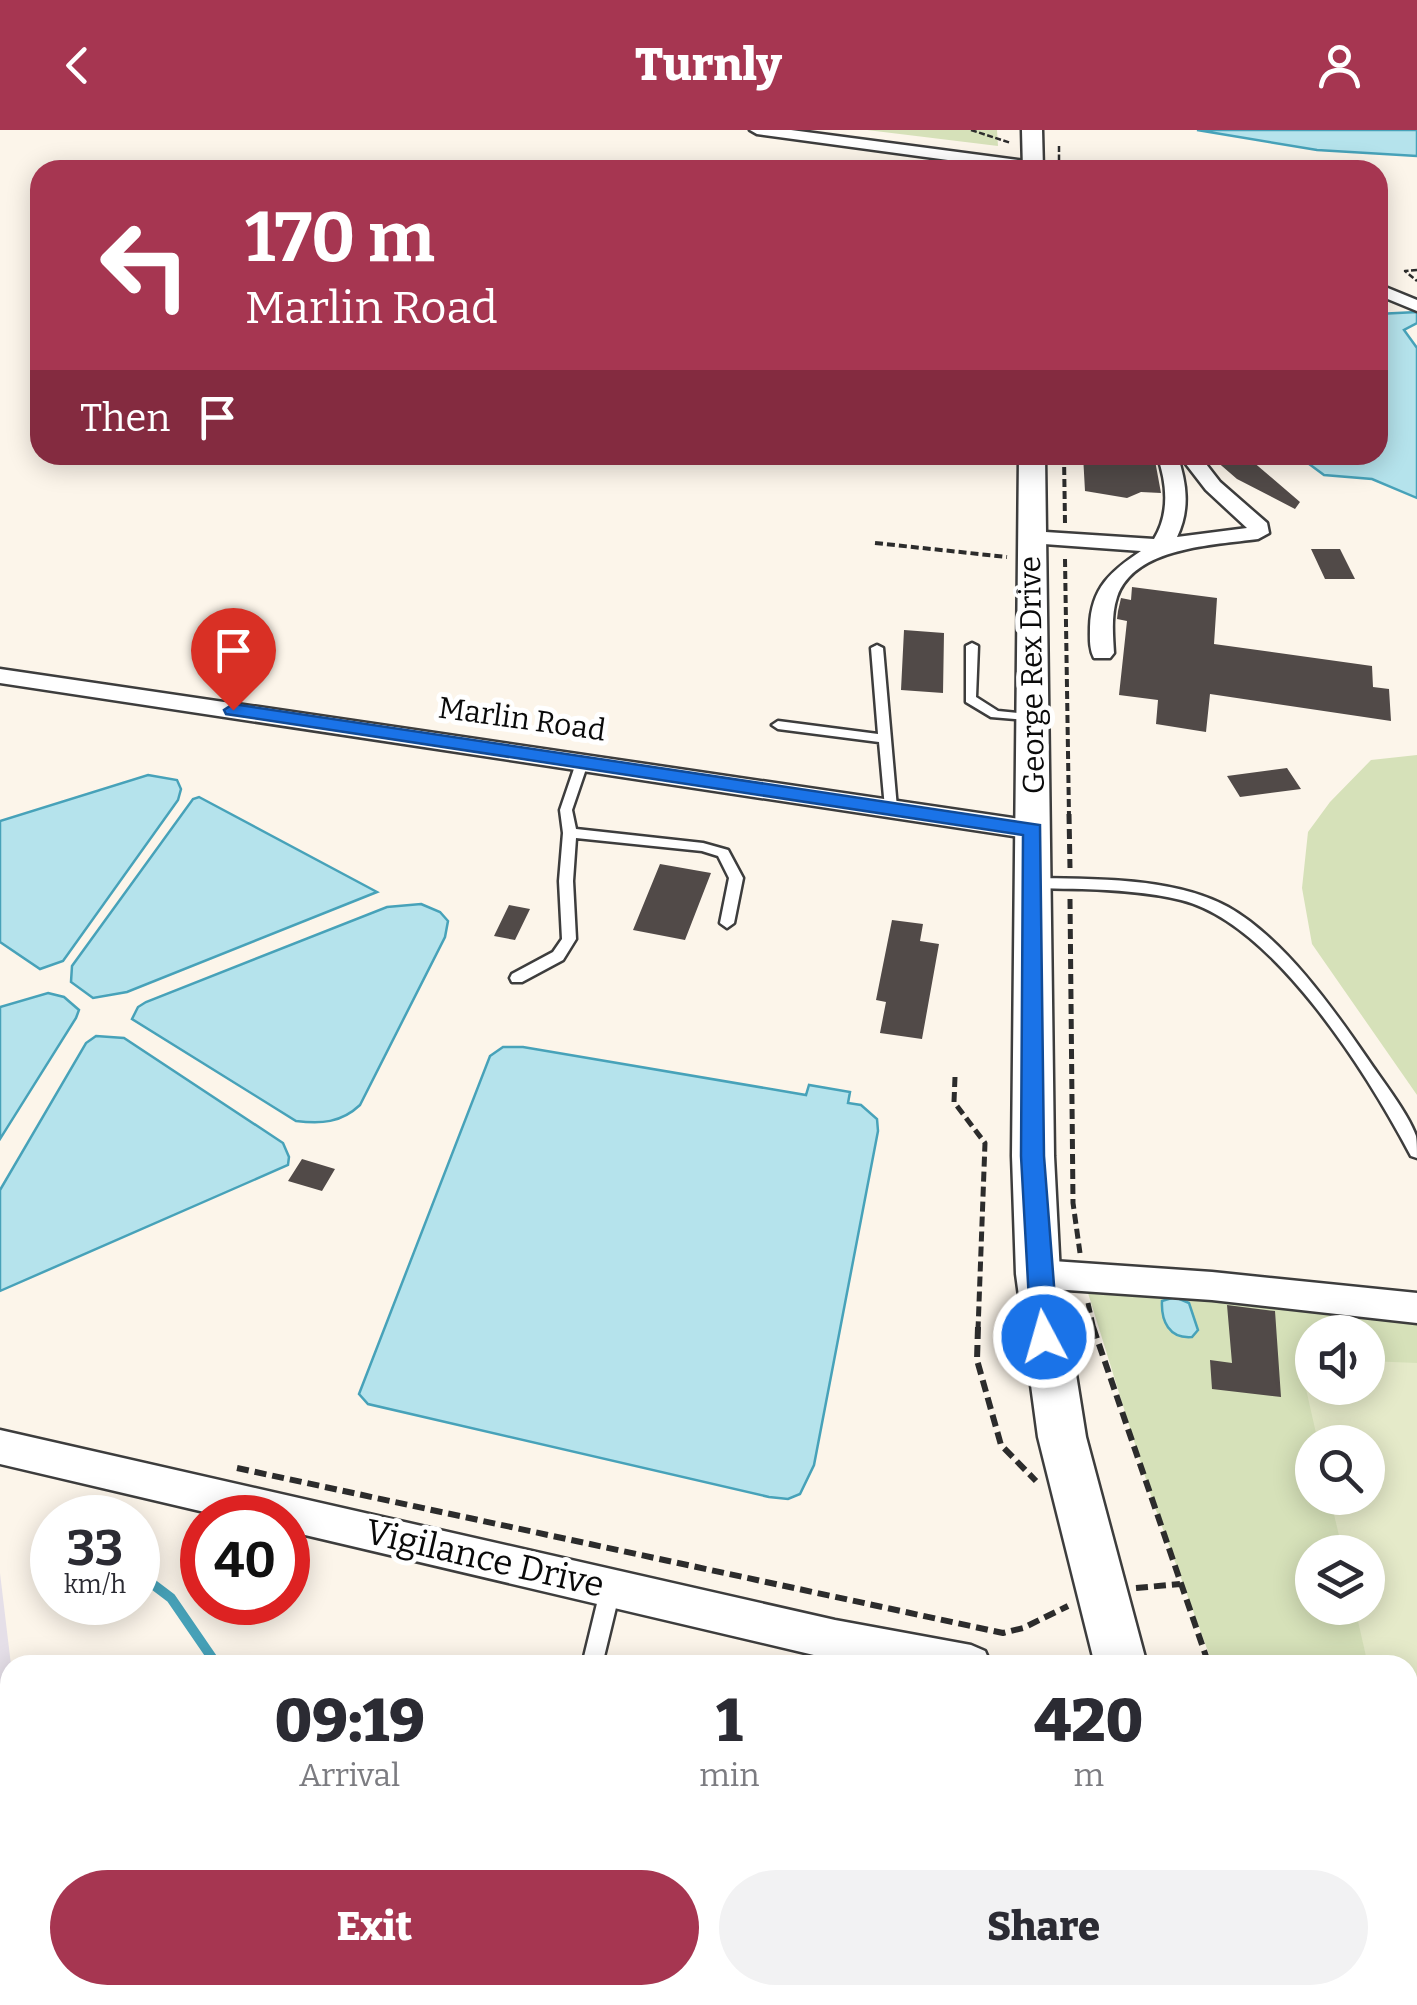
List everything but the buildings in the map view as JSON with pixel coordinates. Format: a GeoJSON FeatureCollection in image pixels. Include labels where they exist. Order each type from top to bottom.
{"type":"FeatureCollection","features":[{"type":"Feature","properties":{"kind":"street"},"geometry":{"type":"LineString","coordinates":[[757,130],[1033,154]]}},
{"type":"Feature","properties":{"kind":"street"},"geometry":{"type":"LineString","coordinates":[[1388,294],[1417,306]]}},
{"type":"Feature","properties":{"kind":"street","name":"George Rex Drive"},"geometry":{"type":"LineString","coordinates":[[1033,465],[1042,545],[1033,830],[1052,884],[1032,1156],[1038,1274],[1052,1390],[1081,1520],[1119,1655]]}},
{"type":"Feature","properties":{"kind":"street"},"geometry":{"type":"LineString","coordinates":[[1102,654],[1102,612],[1113,582],[1130,565],[1161,546],[1176,507],[1171,465]]}},
{"type":"Feature","properties":{"kind":"street"},"geometry":{"type":"LineString","coordinates":[[1042,545],[1161,546],[1260,530],[1197,465]]}},
{"type":"Feature","properties":{"kind":"street","name":"Marlin Road"},"geometry":{"type":"LineString","coordinates":[[0,676],[1033,830]]}},
{"type":"Feature","properties":{"kind":"street"},"geometry":{"type":"LineString","coordinates":[[1038,1274],[1252,1289],[1417,1308]]}},
{"type":"Feature","properties":{"kind":"street","name":"Vigilance Drive"},"geometry":{"type":"LineString","coordinates":[[0,1447],[835,1640],[917,1655]]}},
{"type":"Feature","properties":{"kind":"lane"},"geometry":{"type":"LineString","coordinates":[[972,646],[970,699],[994,714],[1034,718]]}},
{"type":"Feature","properties":{"kind":"lane"},"geometry":{"type":"LineString","coordinates":[[876,648],[891,808]]}},
{"type":"Feature","properties":{"kind":"lane"},"geometry":{"type":"LineString","coordinates":[[778,725],[886,738]]}},
{"type":"Feature","properties":{"kind":"lane"},"geometry":{"type":"LineString","coordinates":[[517,978],[558,956],[569,939],[566,881],[570,832],[566,810],[582,760]]}},
{"type":"Feature","properties":{"kind":"lane"},"geometry":{"type":"LineString","coordinates":[[570,832],[703,847],[722,853],[736,878],[727,922]]}},
{"type":"Feature","properties":{"kind":"lane"},"geometry":{"type":"LineString","coordinates":[[1052,884],[1186,897],[1219,908],[1243,922],[1294,971],[1376,1085],[1417,1152]]}},
{"type":"Feature","properties":{"kind":"lane"},"geometry":{"type":"LineString","coordinates":[[594,1655],[611,1587]]}},
{"type":"Feature","properties":{"kind":"path"},"geometry":{"type":"LineString","coordinates":[[970,130],[1033,154]]}},
{"type":"Feature","properties":{"kind":"path"},"geometry":{"type":"LineString","coordinates":[[1059,146],[1059,160]]}},
{"type":"Feature","properties":{"kind":"path"},"geometry":{"type":"LineString","coordinates":[[1417,270],[1405,271],[1417,281]]}},
{"type":"Feature","properties":{"kind":"path"},"geometry":{"type":"LineString","coordinates":[[1062,465],[1042,545],[1052,884],[1073,1203],[1095,1336],[1206,1655]]}},
{"type":"Feature","properties":{"kind":"path"},"geometry":{"type":"LineString","coordinates":[[875,543],[1042,545]]}},
{"type":"Feature","properties":{"kind":"path"},"geometry":{"type":"LineString","coordinates":[[955,1077],[954,1102],[985,1144],[977,1360],[1002,1445],[1038,1484]]}},
{"type":"Feature","properties":{"kind":"path"},"geometry":{"type":"LineString","coordinates":[[232,1466],[1003,1633],[1023,1628],[1086,1596],[1181,1584]]}},
{"type":"Feature","properties":{"kind":"shaded area"},"geometry":{"type":"Polygon","coordinates":[[[0,1573],[10,1655],[0,1655],[0,1573]]]}},
{"type":"Feature","properties":{"kind":"green space"},"geometry":{"type":"Polygon","coordinates":[[[867,130],[997,130],[998,146],[867,130]]]}},
{"type":"Feature","properties":{"kind":"green space"},"geometry":{"type":"Polygon","coordinates":[[[1417,755],[1417,1095],[1312,944],[1302,888],[1308,832],[1330,802],[1371,760],[1417,755]]]}},
{"type":"Feature","properties":{"kind":"green space"},"geometry":{"type":"Polygon","coordinates":[[[1083,1277],[1417,1319],[1417,1655],[1209,1655],[1153,1502],[1083,1277]]]}},
{"type":"Feature","properties":{"kind":"green space"},"geometry":{"type":"Polygon","coordinates":[[[1385,1362],[1417,1363],[1417,1655],[1366,1655],[1359,1625],[1385,1625],[1385,1535],[1339,1535],[1334,1515],[1385,1515],[1385,1425],[1314,1425],[1310,1405],[1385,1405],[1385,1362]]]}},
{"type":"Feature","properties":{"kind":"water"},"geometry":{"type":"Polygon","coordinates":[[[1197,130],[1417,130],[1417,156],[1317,150],[1197,130]]]}},
{"type":"Feature","properties":{"kind":"water"},"geometry":{"type":"Polygon","coordinates":[[[1417,312],[1417,323],[1404,330],[1417,348],[1417,498],[1372,479],[1324,475],[1310,465],[1388,465],[1388,313],[1417,312]]]}},
{"type":"Feature","properties":{"kind":"water"},"geometry":{"type":"Polygon","coordinates":[[[148,775],[177,780],[181,789],[178,800],[63,961],[40,969],[0,942],[0,821],[148,775]]]}},
{"type":"Feature","properties":{"kind":"water"},"geometry":{"type":"Polygon","coordinates":[[[199,797],[377,892],[127,992],[93,998],[71,982],[72,966],[193,799],[199,797]]]}},
{"type":"Feature","properties":{"kind":"water"},"geometry":{"type":"Polygon","coordinates":[[[421,904],[440,912],[448,921],[445,937],[360,1105],[338,1119],[296,1121],[132,1019],[146,1002],[387,907],[421,904]]]}},
{"type":"Feature","properties":{"kind":"water"},"geometry":{"type":"Polygon","coordinates":[[[48,993],[64,997],[79,1010],[0,1139],[0,1007],[48,993]]]}},
{"type":"Feature","properties":{"kind":"water"},"geometry":{"type":"Polygon","coordinates":[[[96,1036],[124,1038],[283,1143],[288,1165],[0,1291],[0,1190],[86,1043],[96,1036]]]}},
{"type":"Feature","properties":{"kind":"water"},"geometry":{"type":"Polygon","coordinates":[[[503,1047],[523,1047],[806,1095],[809,1085],[850,1092],[848,1103],[861,1105],[877,1119],[878,1131],[814,1465],[800,1494],[788,1499],[769,1497],[368,1404],[359,1394],[490,1056],[503,1047]]]}},
{"type":"Feature","properties":{"kind":"water"},"geometry":{"type":"Polygon","coordinates":[[[1175,1297],[1189,1303],[1198,1330],[1192,1337],[1177,1335],[1165,1322],[1162,1301],[1175,1297]]]}},
{"type":"Feature","properties":{"kind":"waterway"},"geometry":{"type":"LineString","coordinates":[[160,1590],[171,1598],[210,1655]]}},
{"type":"Feature","properties":{"kind":"route"},"geometry":{"type":"LineString","coordinates":[[233,710],[1033,830],[1032,1156],[1044,1337]]}}]}
